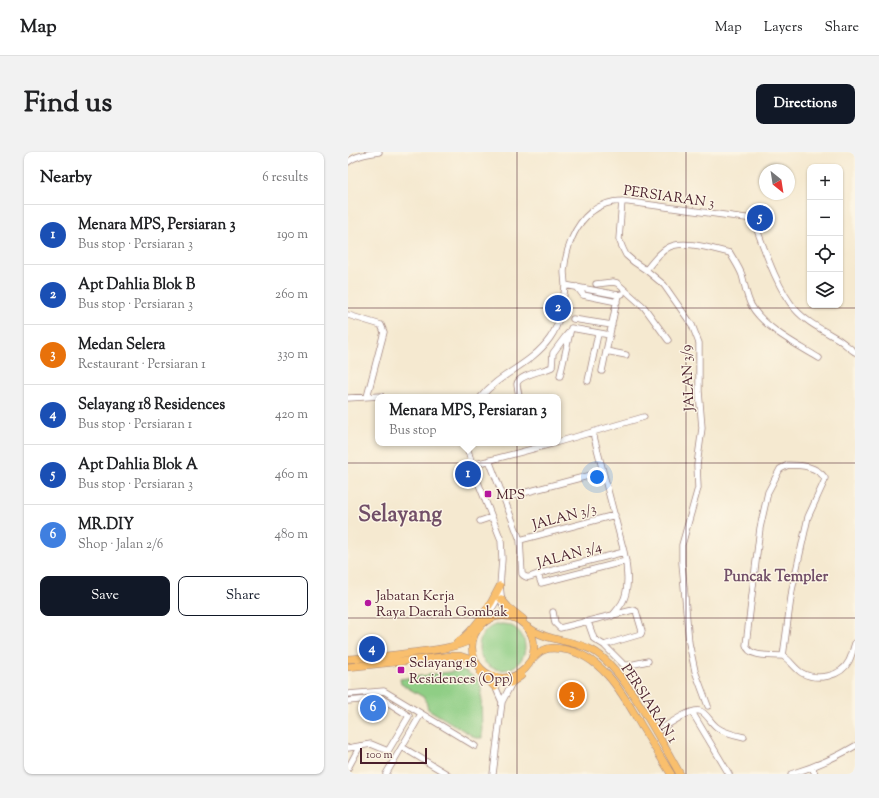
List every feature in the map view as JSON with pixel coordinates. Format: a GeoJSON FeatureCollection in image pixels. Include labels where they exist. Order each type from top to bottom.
{"type":"FeatureCollection","features":[{"type":"Feature","properties":{"kind":"main road"},"geometry":{"type":"LineString","coordinates":[[452,647],[463,639],[489,608],[500,592],[508,607],[549,638]]}},
{"type":"Feature","properties":{"kind":"main road"},"geometry":{"type":"LineString","coordinates":[[528,664],[534,649],[533,641],[526,626],[514,618],[498,616],[484,622],[479,627],[472,639],[472,652],[478,667],[490,676],[508,678],[516,675],[528,664],[538,654],[543,650],[552,648]]}},
{"type":"Feature","properties":{"kind":"main road","name":"PERSIARAN 1"},"geometry":{"type":"LineString","coordinates":[[526,626],[535,633],[549,638],[578,644],[592,650],[608,662],[624,682],[656,732],[680,774]]}},
{"type":"Feature","properties":{"kind":"main road"},"geometry":{"type":"LineString","coordinates":[[348,660],[452,647],[472,639]]}},
{"type":"Feature","properties":{"kind":"main road"},"geometry":{"type":"LineString","coordinates":[[511,683],[524,674],[536,661],[549,652],[552,648]]}},
{"type":"Feature","properties":{"kind":"main road","name":"PERSIARAN 1"},"geometry":{"type":"LineString","coordinates":[[552,648],[575,652],[594,663],[605,673],[632,710],[671,774]]}},
{"type":"Feature","properties":{"kind":"main road"},"geometry":{"type":"LineString","coordinates":[[348,667],[460,656],[475,661]]}},
{"type":"Feature","properties":{"kind":"main road"},"geometry":{"type":"LineString","coordinates":[[460,656],[495,687]]}},
{"type":"Feature","properties":{"kind":"street"},"geometry":{"type":"LineString","coordinates":[[348,162],[359,156],[379,152]]}},
{"type":"Feature","properties":{"kind":"street","name":"PERSIARAN 3"},"geometry":{"type":"LineString","coordinates":[[484,394],[495,384],[529,361],[550,337],[557,324],[561,311],[565,285],[564,272],[566,258],[573,235],[584,218],[596,208],[614,201],[753,219],[773,269],[785,295],[794,309],[810,322],[855,352]]}},
{"type":"Feature","properties":{"kind":"street","name":"JALAN 3/9"},"geometry":{"type":"LineString","coordinates":[[622,201],[620,243],[626,255],[664,285],[676,300],[697,337],[702,428],[697,465],[698,488],[682,545],[682,563],[689,643],[695,671],[708,706]]}},
{"type":"Feature","properties":{"kind":"street"},"geometry":{"type":"LineString","coordinates":[[646,270],[666,249],[674,245],[684,244],[730,253],[742,274],[750,304],[758,316],[767,324],[819,358]]}},
{"type":"Feature","properties":{"kind":"street"},"geometry":{"type":"LineString","coordinates":[[596,284],[617,283],[644,307],[668,340]]}},
{"type":"Feature","properties":{"kind":"street"},"geometry":{"type":"LineString","coordinates":[[565,285],[618,295],[627,292]]}},
{"type":"Feature","properties":{"kind":"street"},"geometry":{"type":"LineString","coordinates":[[577,287],[583,295],[617,302]]}},
{"type":"Feature","properties":{"kind":"street"},"geometry":{"type":"LineString","coordinates":[[602,371],[618,295]]}},
{"type":"Feature","properties":{"kind":"street"},"geometry":{"type":"LineString","coordinates":[[348,315],[381,325],[384,332],[367,397]]}},
{"type":"Feature","properties":{"kind":"street"},"geometry":{"type":"LineString","coordinates":[[573,319],[612,325]]}},
{"type":"Feature","properties":{"kind":"street"},"geometry":{"type":"LineString","coordinates":[[518,394],[518,381],[523,377],[552,368],[553,353],[571,328],[610,335]]}},
{"type":"Feature","properties":{"kind":"street"},"geometry":{"type":"LineString","coordinates":[[560,376],[570,331]]}},
{"type":"Feature","properties":{"kind":"street"},"geometry":{"type":"LineString","coordinates":[[588,381],[598,334]]}},
{"type":"Feature","properties":{"kind":"street"},"geometry":{"type":"LineString","coordinates":[[606,351],[626,355]]}},
{"type":"Feature","properties":{"kind":"street"},"geometry":{"type":"LineString","coordinates":[[348,398],[375,396]]}},
{"type":"Feature","properties":{"kind":"street"},"geometry":{"type":"LineString","coordinates":[[561,441],[644,417]]}},
{"type":"Feature","properties":{"kind":"street"},"geometry":{"type":"LineString","coordinates":[[593,433],[624,552],[627,569],[627,583],[622,602],[612,616]]}},
{"type":"Feature","properties":{"kind":"street"},"geometry":{"type":"LineString","coordinates":[[467,446],[472,465],[498,531],[502,546],[500,592],[503,607],[514,618]]}},
{"type":"Feature","properties":{"kind":"street"},"geometry":{"type":"LineString","coordinates":[[472,465],[543,446]]}},
{"type":"Feature","properties":{"kind":"street"},"geometry":{"type":"LineString","coordinates":[[489,460],[520,540]]}},
{"type":"Feature","properties":{"kind":"street"},"geometry":{"type":"LineString","coordinates":[[783,656],[792,590],[808,517],[823,487],[825,478],[817,471],[803,465],[788,465],[780,469],[768,492],[760,528],[746,645],[747,649],[753,654],[783,656],[801,672],[812,677],[824,677],[845,667],[849,661],[855,643]]}},
{"type":"Feature","properties":{"kind":"street"},"geometry":{"type":"LineString","coordinates":[[504,498],[603,472]]}},
{"type":"Feature","properties":{"kind":"street","name":"JALAN 3/3"},"geometry":{"type":"LineString","coordinates":[[520,540],[614,515]]}},
{"type":"Feature","properties":{"kind":"street"},"geometry":{"type":"LineString","coordinates":[[480,521],[492,517]]}},
{"type":"Feature","properties":{"kind":"street","name":"JALAN 3/4"},"geometry":{"type":"LineString","coordinates":[[520,540],[522,574],[527,578],[624,552]]}},
{"type":"Feature","properties":{"kind":"street"},"geometry":{"type":"LineString","coordinates":[[538,574],[541,583],[626,561]]}},
{"type":"Feature","properties":{"kind":"street"},"geometry":{"type":"LineString","coordinates":[[484,622],[495,605],[500,592]]}},
{"type":"Feature","properties":{"kind":"street"},"geometry":{"type":"LineString","coordinates":[[553,612],[555,623],[560,628],[636,610],[642,633],[640,635],[604,646]]}},
{"type":"Feature","properties":{"kind":"street"},"geometry":{"type":"LineString","coordinates":[[588,622],[594,639],[604,646],[624,665],[628,666],[648,660]]}},
{"type":"Feature","properties":{"kind":"street"},"geometry":{"type":"LineString","coordinates":[[493,774],[502,702],[516,675]]}},
{"type":"Feature","properties":{"kind":"street"},"geometry":{"type":"LineString","coordinates":[[490,676],[502,702]]}},
{"type":"Feature","properties":{"kind":"street"},"geometry":{"type":"LineString","coordinates":[[348,694],[384,691],[475,746]]}},
{"type":"Feature","properties":{"kind":"street"},"geometry":{"type":"LineString","coordinates":[[348,701],[380,698],[409,717],[388,751],[372,744],[348,748]]}},
{"type":"Feature","properties":{"kind":"street"},"geometry":{"type":"LineString","coordinates":[[656,732],[698,710],[702,711],[717,728],[733,735],[744,737]]}},
{"type":"Feature","properties":{"kind":"street"},"geometry":{"type":"LineString","coordinates":[[692,712],[729,774]]}},
{"type":"Feature","properties":{"kind":"street"},"geometry":{"type":"LineString","coordinates":[[386,774],[402,747],[419,713]]}},
{"type":"Feature","properties":{"kind":"street"},"geometry":{"type":"LineString","coordinates":[[348,768],[360,746]]}},
{"type":"Feature","properties":{"kind":"street"},"geometry":{"type":"LineString","coordinates":[[791,774],[840,755],[855,746]]}},
{"type":"Feature","properties":{"kind":"street"},"geometry":{"type":"LineString","coordinates":[[402,747],[447,774]]}},
{"type":"Feature","properties":{"kind":"street"},"geometry":{"type":"LineString","coordinates":[[812,767],[815,774]]}},
{"type":"Feature","properties":{"kind":"street"},"geometry":{"type":"LineString","coordinates":[[433,774],[436,768]]}},
{"type":"Feature","properties":{"kind":"green space"},"geometry":{"type":"Polygon","coordinates":[[[497,624],[507,624],[519,630],[524,638],[524,656],[519,664],[511,669],[497,670],[489,667],[482,660],[479,652],[479,642],[482,634],[489,627],[497,624]]]}},
{"type":"Feature","properties":{"kind":"green space"},"geometry":{"type":"Polygon","coordinates":[[[464,670],[477,679],[481,687],[482,738],[476,738],[428,709],[425,698],[401,684],[400,679],[464,670]]]}},
{"type":"Feature","properties":{"kind":"place","name":"Apt Dahlia Blok A"},"geometry":{"type":"Point","coordinates":[760,218]}},
{"type":"Feature","properties":{"kind":"place","name":"Apt Dahlia Blok B"},"geometry":{"type":"Point","coordinates":[558,308]}},
{"type":"Feature","properties":{"kind":"place","name":"Menara MPS, Persiaran 3"},"geometry":{"type":"Point","coordinates":[468,474]}},
{"type":"Feature","properties":{"kind":"place","name":"MPS"},"geometry":{"type":"Point","coordinates":[488,494]}},
{"type":"Feature","properties":{"kind":"place","name":"Jabatan Kerja Raya Daerah Gombak"},"geometry":{"type":"Point","coordinates":[368,603]}},
{"type":"Feature","properties":{"kind":"place","name":"Selayang 18 Residences"},"geometry":{"type":"Point","coordinates":[372,649]}},
{"type":"Feature","properties":{"kind":"place","name":"Selayang 18 Residences (Opp)"},"geometry":{"type":"Point","coordinates":[401,670]}},
{"type":"Feature","properties":{"kind":"place","name":"Medan Selera"},"geometry":{"type":"Point","coordinates":[572,695]}},
{"type":"Feature","properties":{"kind":"place","name":"MR.DIY"},"geometry":{"type":"Point","coordinates":[373,708]}},
{"type":"Feature","properties":{"kind":"district","name":"Selayang"},"geometry":{"type":"Point","coordinates":[400,513]}},
{"type":"Feature","properties":{"kind":"district","name":"Puncak Templer"},"geometry":{"type":"Point","coordinates":[776,576]}}]}
